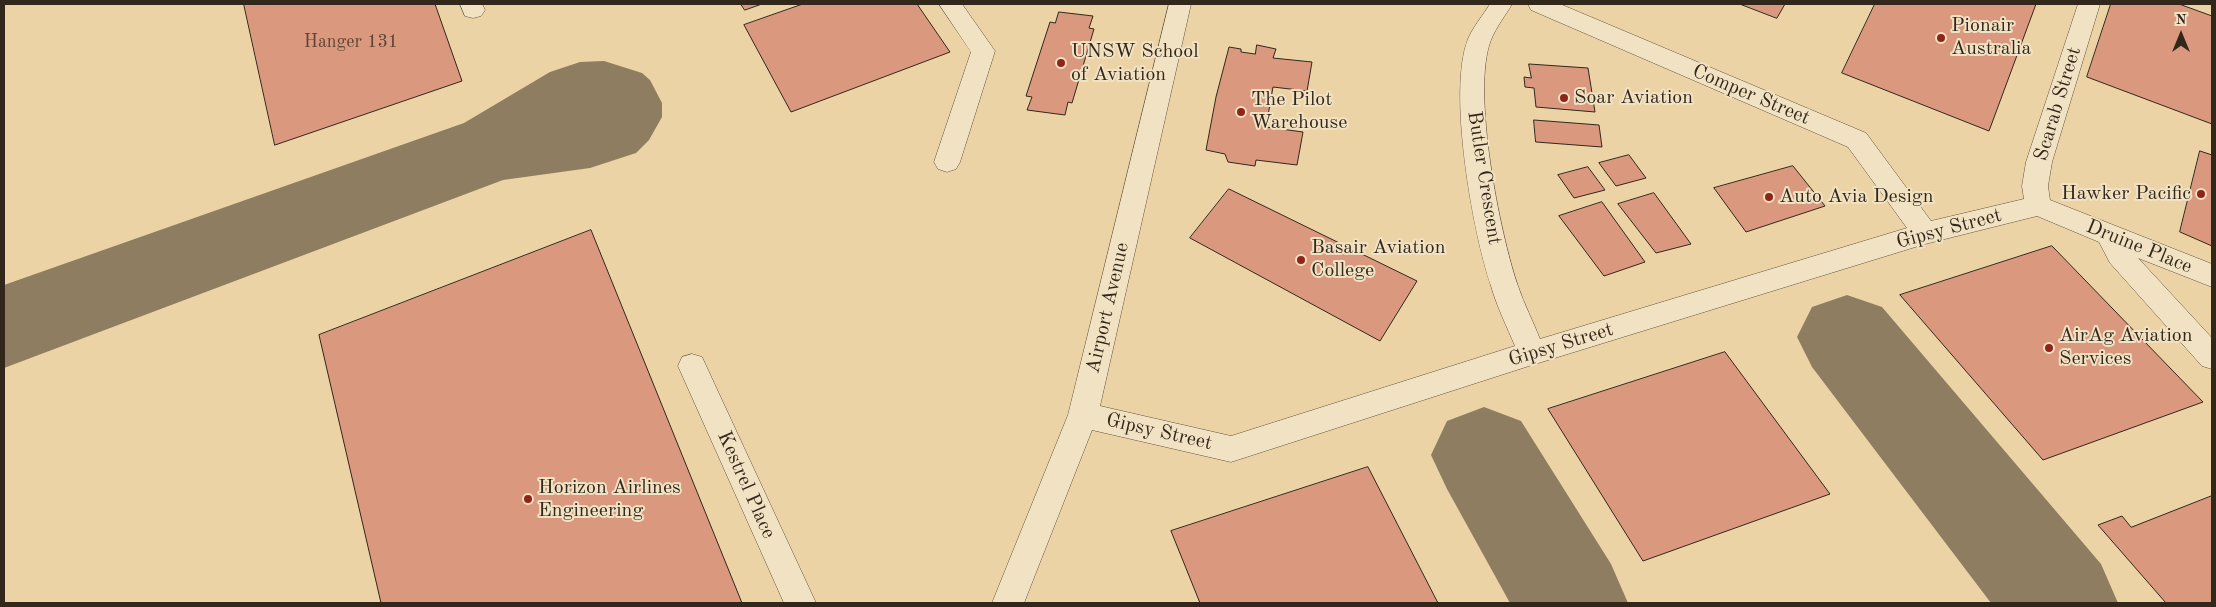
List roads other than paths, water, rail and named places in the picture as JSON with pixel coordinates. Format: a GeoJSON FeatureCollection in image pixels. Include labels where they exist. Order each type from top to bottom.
{"type":"FeatureCollection","features":[{"type":"Feature","properties":{"kind":"lane"},"geometry":{"type":"LineString","coordinates":[[947,162],[983,51],[950,4]]}},
{"type":"Feature","properties":{"kind":"lane","name":"Airport Avenue"},"geometry":{"type":"LineString","coordinates":[[1008,603],[1083,415],[1180,4]]}},
{"type":"Feature","properties":{"kind":"lane","name":"Butler Crescent"},"geometry":{"type":"LineString","coordinates":[[1501,4],[1479,40],[1471,88],[1474,132],[1488,224],[1504,286],[1532,353]]}},
{"type":"Feature","properties":{"kind":"lane","name":"Comper Street"},"geometry":{"type":"LineString","coordinates":[[1539,4],[1857,140],[1925,233]]}},
{"type":"Feature","properties":{"kind":"lane","name":"Scarab Street"},"geometry":{"type":"LineString","coordinates":[[2038,206],[2035,186],[2039,162],[2089,4]]}},
{"type":"Feature","properties":{"kind":"lane","name":"Gipsy Street"},"geometry":{"type":"LineString","coordinates":[[1083,415],[1230,449],[1532,353],[1925,233],[2038,206]]}},
{"type":"Feature","properties":{"kind":"lane","name":"Druine Place"},"geometry":{"type":"LineString","coordinates":[[2038,206],[2212,276]]}},
{"type":"Feature","properties":{"kind":"lane"},"geometry":{"type":"LineString","coordinates":[[2108,234],[2119,255],[2212,357]]}},
{"type":"Feature","properties":{"kind":"lane","name":"Kestrel Place"},"geometry":{"type":"LineString","coordinates":[[692,366],[800,603]]}},
{"type":"Feature","properties":{"kind":"place","name":"Pionair Australia"},"geometry":{"type":"Point","coordinates":[1941,38]}},
{"type":"Feature","properties":{"kind":"place","name":"UNSW School of Aviation"},"geometry":{"type":"Point","coordinates":[1061,63]}},
{"type":"Feature","properties":{"kind":"place","name":"Soar Aviation"},"geometry":{"type":"Point","coordinates":[1564,98]}},
{"type":"Feature","properties":{"kind":"place","name":"The Pilot Warehouse"},"geometry":{"type":"Point","coordinates":[1241,112]}},
{"type":"Feature","properties":{"kind":"place","name":"Hawker Pacific"},"geometry":{"type":"Point","coordinates":[2201,194]}},
{"type":"Feature","properties":{"kind":"place","name":"Auto Avia Design"},"geometry":{"type":"Point","coordinates":[1769,197]}},
{"type":"Feature","properties":{"kind":"place","name":"Basair Aviation College"},"geometry":{"type":"Point","coordinates":[1301,260]}},
{"type":"Feature","properties":{"kind":"place","name":"AirAg Aviation Services"},"geometry":{"type":"Point","coordinates":[2049,348]}},
{"type":"Feature","properties":{"kind":"place","name":"Horizon Airlines Engineering"},"geometry":{"type":"Point","coordinates":[528,499]}}]}
